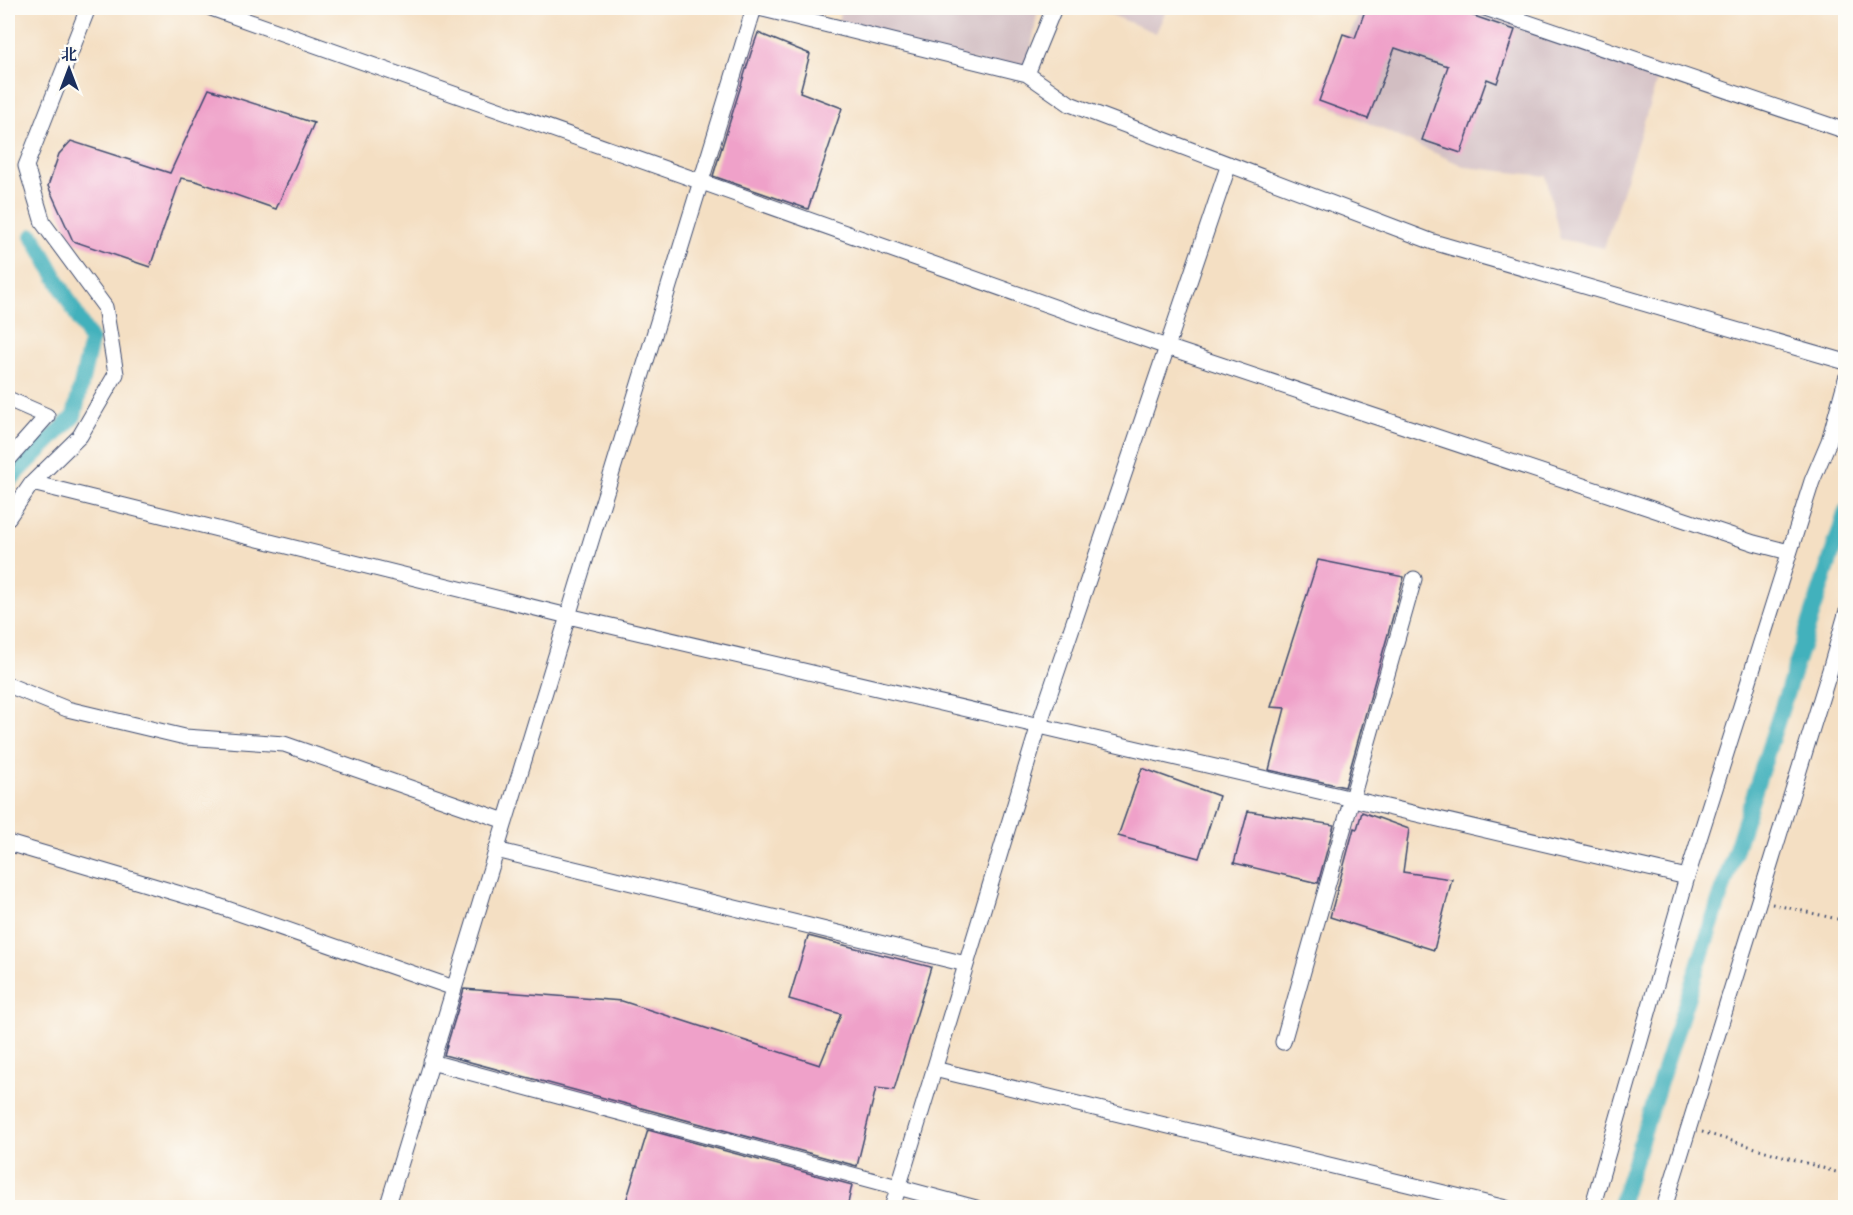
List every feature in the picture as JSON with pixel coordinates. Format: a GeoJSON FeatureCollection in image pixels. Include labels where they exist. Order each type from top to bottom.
{"type":"FeatureCollection","features":[{"type":"Feature","properties":{"kind":"street"},"geometry":{"type":"LineString","coordinates":[[8,518],[32,483],[80,436],[116,374],[105,307],[43,223],[26,166],[88,8]]}},
{"type":"Feature","properties":{"kind":"street"},"geometry":{"type":"LineString","coordinates":[[211,8],[1167,347],[1754,543],[1789,552]]}},
{"type":"Feature","properties":{"kind":"street"},"geometry":{"type":"LineString","coordinates":[[387,1208],[754,8]]}},
{"type":"Feature","properties":{"kind":"street"},"geometry":{"type":"LineString","coordinates":[[759,8],[1027,75],[1070,104],[1433,242],[1845,362]]}},
{"type":"Feature","properties":{"kind":"street"},"geometry":{"type":"LineString","coordinates":[[1027,75],[1054,8]]}},
{"type":"Feature","properties":{"kind":"street"},"geometry":{"type":"LineString","coordinates":[[1485,8],[1845,131]]}},
{"type":"Feature","properties":{"kind":"street"},"geometry":{"type":"LineString","coordinates":[[892,1208],[1039,725],[1229,164]]}},
{"type":"Feature","properties":{"kind":"street"},"geometry":{"type":"LineString","coordinates":[[1592,1208],[1687,877],[1812,481],[1829,441],[1845,379]]}},
{"type":"Feature","properties":{"kind":"street"},"geometry":{"type":"LineString","coordinates":[[8,399],[47,416],[8,460]]}},
{"type":"Feature","properties":{"kind":"street"},"geometry":{"type":"LineString","coordinates":[[32,483],[568,616],[1687,877]]}},
{"type":"Feature","properties":{"kind":"street"},"geometry":{"type":"LineString","coordinates":[[1283,1041],[1414,579]]}},
{"type":"Feature","properties":{"kind":"street"},"geometry":{"type":"LineString","coordinates":[[1664,1208],[1845,614]]}},
{"type":"Feature","properties":{"kind":"street"},"geometry":{"type":"LineString","coordinates":[[1830,669],[1845,673]]}},
{"type":"Feature","properties":{"kind":"street"},"geometry":{"type":"LineString","coordinates":[[8,685],[67,710],[185,737],[284,744],[505,821]]}},
{"type":"Feature","properties":{"kind":"street"},"geometry":{"type":"LineString","coordinates":[[8,843],[207,902],[454,988]]}},
{"type":"Feature","properties":{"kind":"street"},"geometry":{"type":"LineString","coordinates":[[496,850],[966,964]]}},
{"type":"Feature","properties":{"kind":"street"},"geometry":{"type":"LineString","coordinates":[[431,1062],[976,1208]]}},
{"type":"Feature","properties":{"kind":"street"},"geometry":{"type":"LineString","coordinates":[[934,1069],[1506,1208]]}},
{"type":"Feature","properties":{"kind":"path"},"geometry":{"type":"LineString","coordinates":[[1759,901],[1845,921]]}},
{"type":"Feature","properties":{"kind":"path"},"geometry":{"type":"LineString","coordinates":[[1689,1128],[1845,1175]]}},
{"type":"Feature","properties":{"kind":"shaded area"},"geometry":{"type":"Polygon","coordinates":[[[841,8],[1038,8],[1027,74],[837,27],[841,8]]]}},
{"type":"Feature","properties":{"kind":"shaded area"},"geometry":{"type":"Polygon","coordinates":[[[1109,8],[1167,8],[1156,33],[1107,13],[1109,8]]]}},
{"type":"Feature","properties":{"kind":"shaded area"},"geometry":{"type":"Polygon","coordinates":[[[1362,8],[1461,8],[1661,68],[1604,248],[1560,239],[1546,176],[1466,167],[1319,101],[1362,8]]]}},
{"type":"Feature","properties":{"kind":"building"},"geometry":{"type":"Polygon","coordinates":[[[1366,8],[1451,8],[1515,30],[1497,83],[1487,79],[1461,153],[1422,140],[1448,66],[1395,48],[1368,119],[1319,101],[1343,34],[1355,38],[1366,8]]]}},
{"type":"Feature","properties":{"kind":"building"},"geometry":{"type":"Polygon","coordinates":[[[758,33],[810,54],[800,92],[842,108],[808,209],[713,176],[758,33]]]}},
{"type":"Feature","properties":{"kind":"building"},"geometry":{"type":"Polygon","coordinates":[[[209,89],[314,123],[276,209],[196,181],[181,178],[150,267],[73,241],[48,186],[59,154],[71,141],[170,173],[209,89]]]}},
{"type":"Feature","properties":{"kind":"building"},"geometry":{"type":"Polygon","coordinates":[[[1318,560],[1404,577],[1345,787],[1269,770],[1285,708],[1271,707],[1318,560]]]}},
{"type":"Feature","properties":{"kind":"building"},"geometry":{"type":"Polygon","coordinates":[[[1142,768],[1219,796],[1199,858],[1118,836],[1142,768]]]}},
{"type":"Feature","properties":{"kind":"building"},"geometry":{"type":"Polygon","coordinates":[[[1248,811],[1334,825],[1318,883],[1234,863],[1248,811]]]}},
{"type":"Feature","properties":{"kind":"building"},"geometry":{"type":"Polygon","coordinates":[[[1362,812],[1409,829],[1403,872],[1452,879],[1434,950],[1330,917],[1354,828],[1357,829],[1362,812]]]}},
{"type":"Feature","properties":{"kind":"building"},"geometry":{"type":"Polygon","coordinates":[[[808,936],[931,967],[894,1090],[876,1088],[857,1166],[444,1055],[464,989],[622,1001],[820,1065],[841,1014],[789,999],[808,936]]]}},
{"type":"Feature","properties":{"kind":"building"},"geometry":{"type":"Polygon","coordinates":[[[648,1130],[852,1185],[847,1208],[624,1208],[648,1130]]]}},
{"type":"Feature","properties":{"kind":"waterway"},"geometry":{"type":"LineString","coordinates":[[8,482],[74,416],[91,341],[33,236]]}},
{"type":"Feature","properties":{"kind":"waterway"},"geometry":{"type":"LineString","coordinates":[[1619,1208],[1846,511]]}}]}
